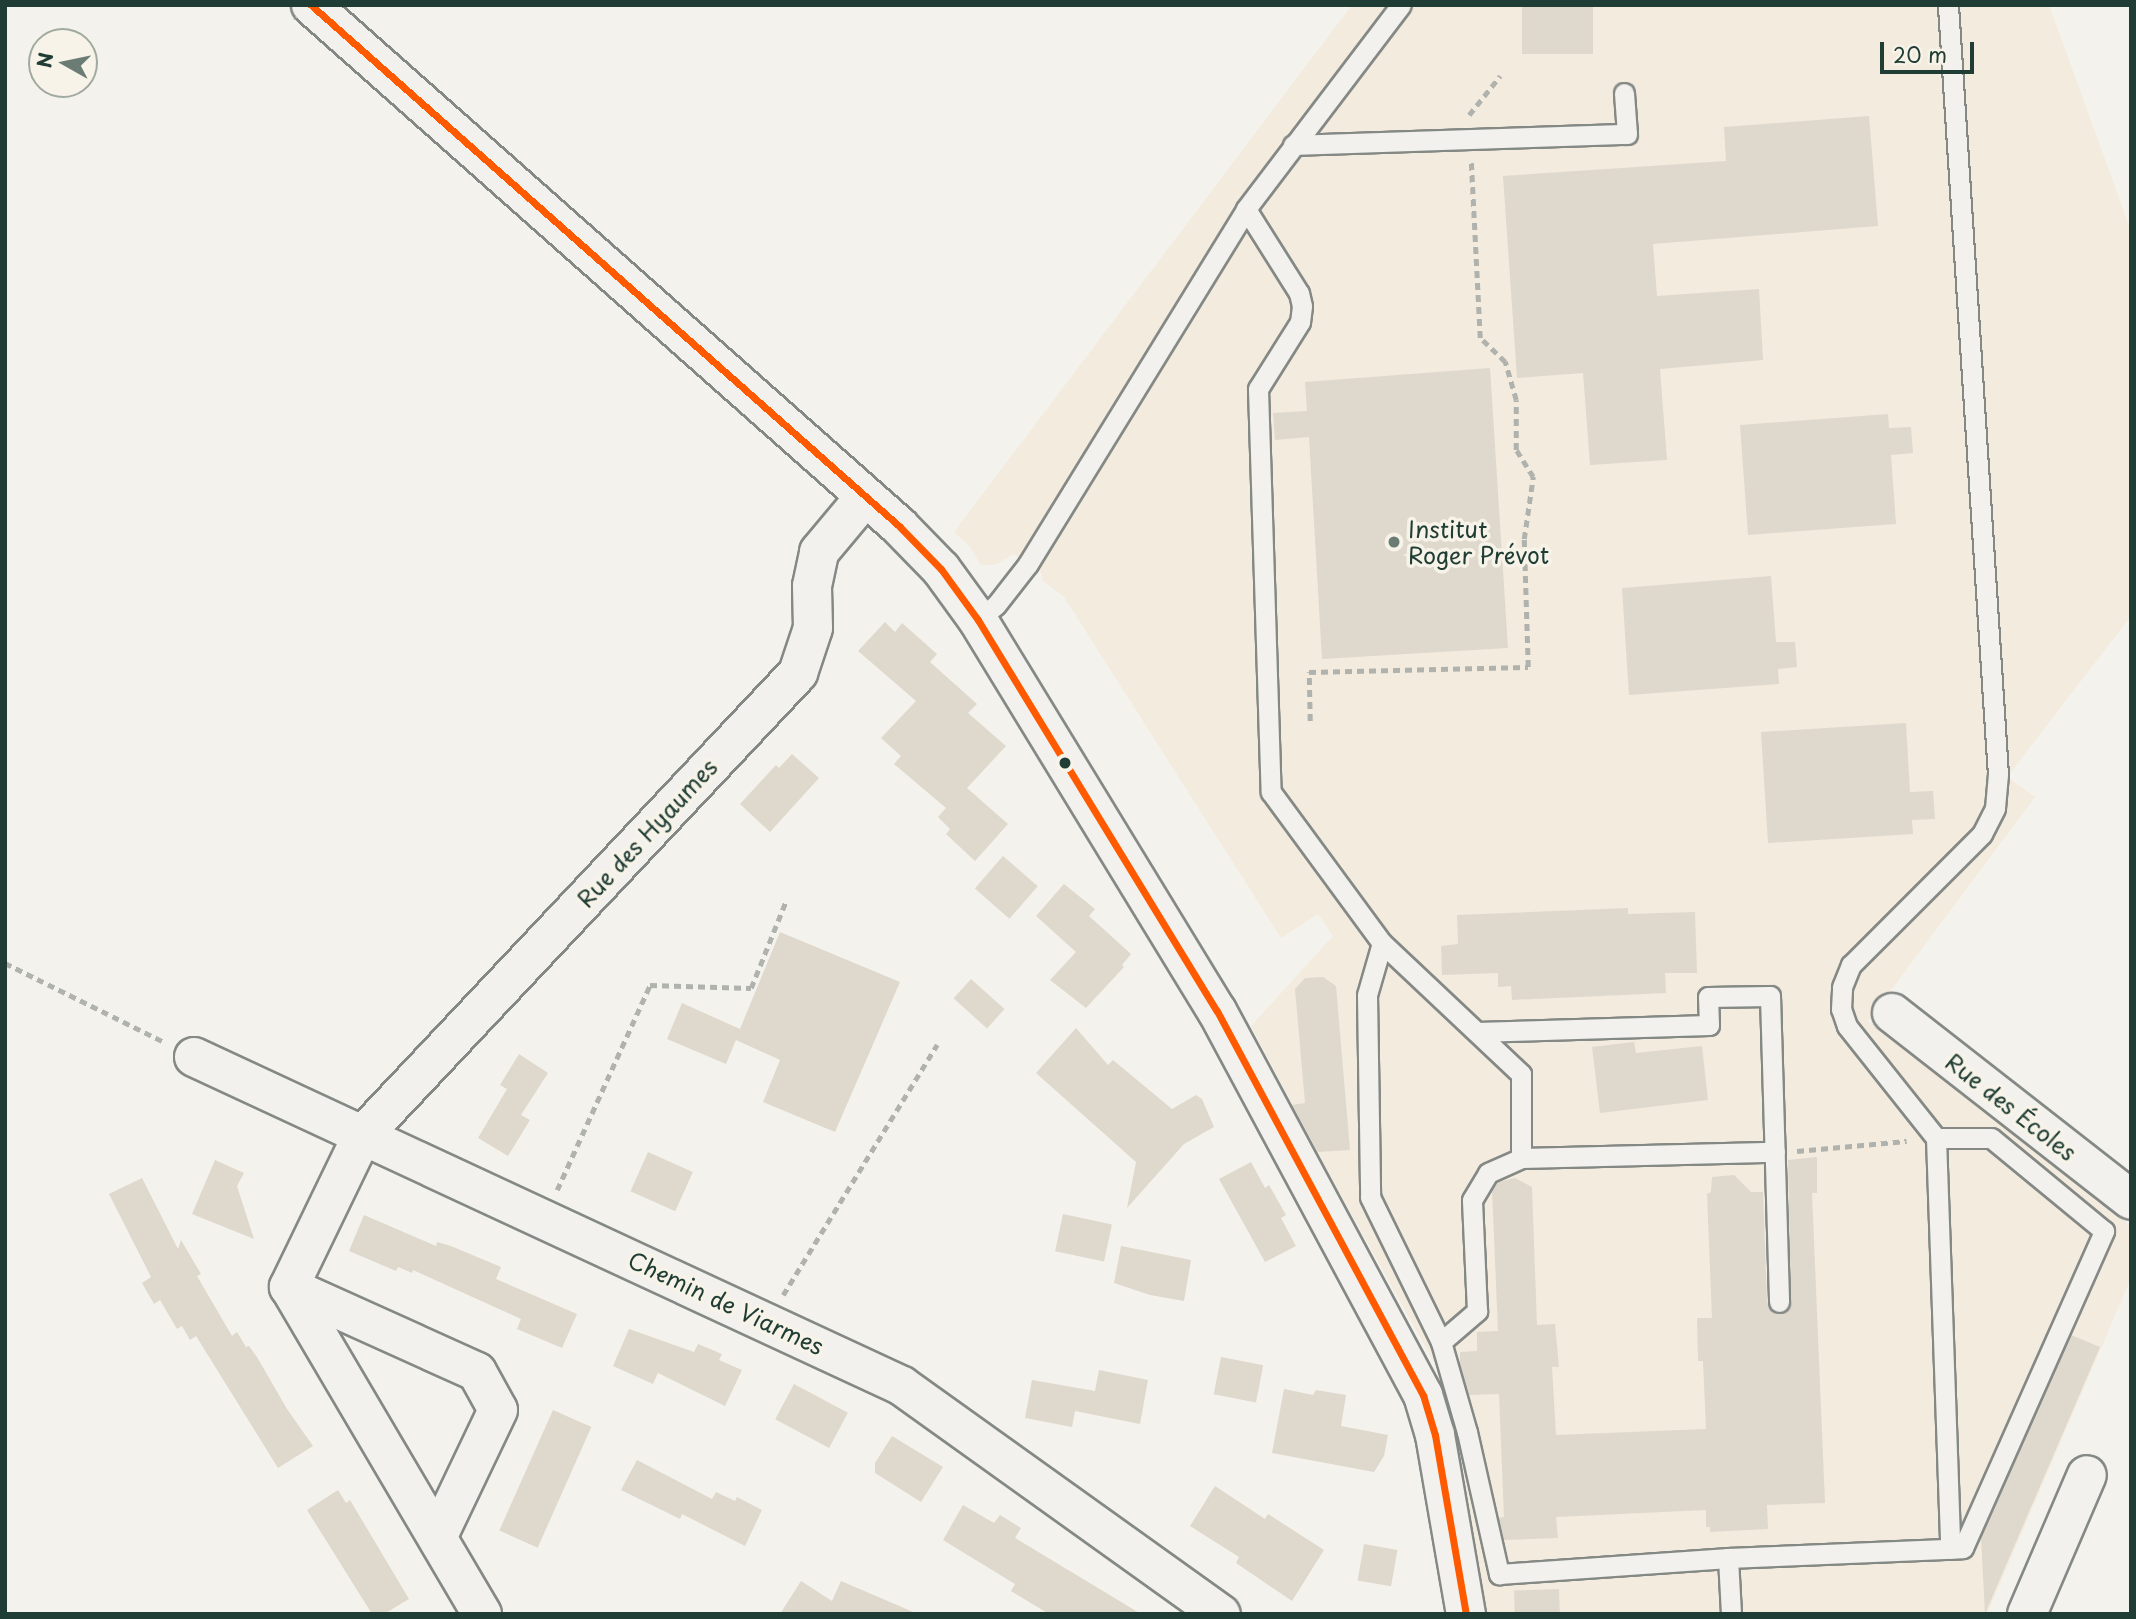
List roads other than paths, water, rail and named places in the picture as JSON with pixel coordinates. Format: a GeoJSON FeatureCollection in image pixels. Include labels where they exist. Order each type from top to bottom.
{"type":"FeatureCollection","features":[{"type":"Feature","properties":{"kind":"street"},"geometry":{"type":"LineString","coordinates":[[311,5],[865,497],[941,569],[978,620],[1217,1011],[1423,1395],[1435,1435],[1466,1614]]}},
{"type":"Feature","properties":{"kind":"street","name":"Rue des Hyaumes"},"geometry":{"type":"LineString","coordinates":[[289,1287],[362,1136],[798,673],[813,628],[812,586],[819,552],[865,497]]}},
{"type":"Feature","properties":{"kind":"street","name":"Rue des Écoles"},"geometry":{"type":"LineString","coordinates":[[1892,1013],[2131,1200]]}},
{"type":"Feature","properties":{"kind":"street","name":"Chemin de Viarmes"},"geometry":{"type":"LineString","coordinates":[[194,1056],[902,1386],[1221,1614]]}},
{"type":"Feature","properties":{"kind":"street"},"geometry":{"type":"LineString","coordinates":[[289,1287],[477,1372],[498,1410],[438,1536]]}},
{"type":"Feature","properties":{"kind":"street"},"geometry":{"type":"LineString","coordinates":[[289,1287],[482,1614]]}},
{"type":"Feature","properties":{"kind":"street"},"geometry":{"type":"LineString","coordinates":[[2027,1614],[2087,1475]]}},
{"type":"Feature","properties":{"kind":"lane"},"geometry":{"type":"LineString","coordinates":[[978,620],[996,605],[1028,564],[1246,209],[1401,5]]}},
{"type":"Feature","properties":{"kind":"lane"},"geometry":{"type":"LineString","coordinates":[[1948,5],[1998,775],[1995,808],[1982,834],[1851,965],[1842,987],[1841,1009],[1847,1026],[1936,1138],[1950,1549]]}},
{"type":"Feature","properties":{"kind":"lane"},"geometry":{"type":"LineString","coordinates":[[1293,145],[1626,134],[1624,93]]}},
{"type":"Feature","properties":{"kind":"lane"},"geometry":{"type":"LineString","coordinates":[[1246,209],[1299,293],[1301,306],[1300,322],[1258,389],[1271,792],[1382,943],[1521,1074],[1521,1158]]}},
{"type":"Feature","properties":{"kind":"lane"},"geometry":{"type":"LineString","coordinates":[[1382,943],[1367,995],[1370,1197],[1441,1342],[1467,1432],[1499,1574],[1728,1558],[1963,1548],[2104,1231],[1990,1138],[1936,1138]]}},
{"type":"Feature","properties":{"kind":"lane"},"geometry":{"type":"LineString","coordinates":[[1477,1032],[1709,1025],[1708,998],[1770,996],[1779,1302]]}},
{"type":"Feature","properties":{"kind":"lane"},"geometry":{"type":"LineString","coordinates":[[1441,1342],[1477,1311],[1472,1200],[1488,1174],[1521,1158],[1774,1152]]}},
{"type":"Feature","properties":{"kind":"lane"},"geometry":{"type":"LineString","coordinates":[[1728,1558],[1731,1614]]}},
{"type":"Feature","properties":{"kind":"place","name":"Institut Roger Prévot"},"geometry":{"type":"Point","coordinates":[1394,542]}}]}
